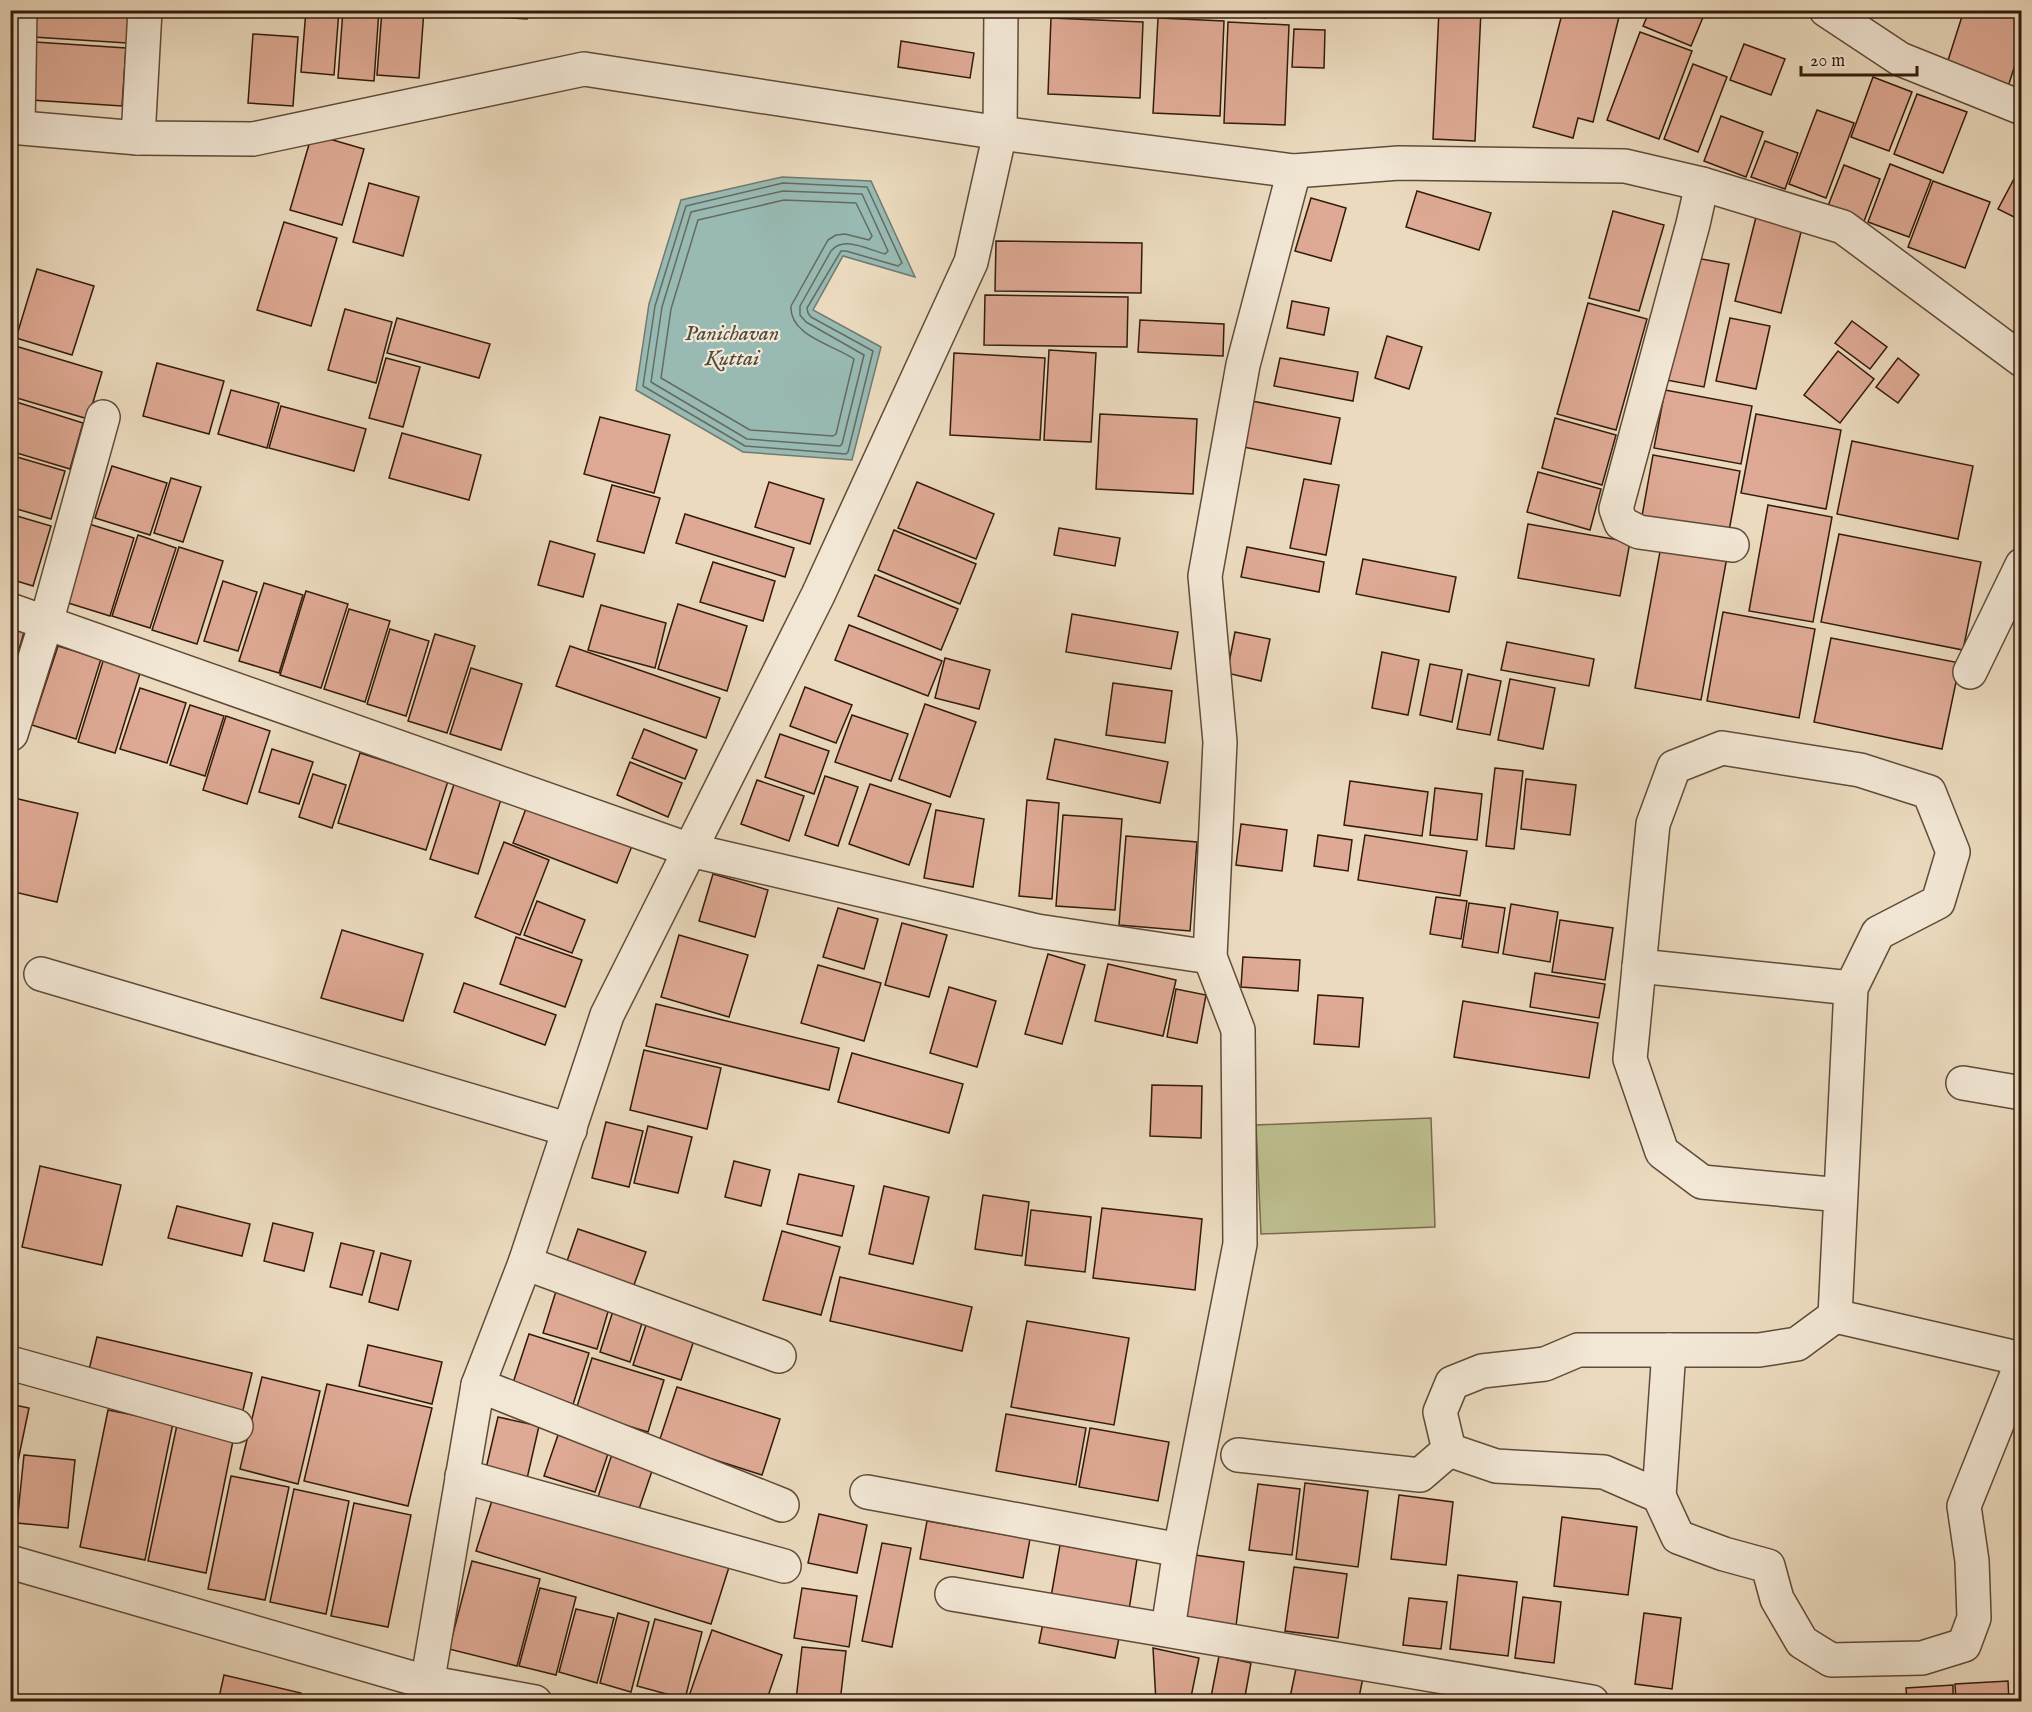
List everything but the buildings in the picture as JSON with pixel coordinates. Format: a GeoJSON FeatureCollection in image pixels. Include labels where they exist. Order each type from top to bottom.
{"type":"FeatureCollection","features":[{"type":"Feature","properties":{"kind":"street"},"geometry":{"type":"LineString","coordinates":[[20,10],[14,127],[138,138],[254,140],[584,69],[999,133],[1294,171],[1399,163],[1625,166],[1702,184],[1843,227],[2022,360]]}},
{"type":"Feature","properties":{"kind":"street"},"geometry":{"type":"LineString","coordinates":[[138,138],[144,10]]}},
{"type":"Feature","properties":{"kind":"street"},"geometry":{"type":"LineString","coordinates":[[425,1692],[478,1385],[525,1263],[607,1015],[818,595],[970,262],[999,133],[1001,10]]}},
{"type":"Feature","properties":{"kind":"street"},"geometry":{"type":"LineString","coordinates":[[1826,10],[1900,59],[2022,108]]}},
{"type":"Feature","properties":{"kind":"street"},"geometry":{"type":"LineString","coordinates":[[1168,1629],[1180,1550],[1240,1244],[1238,1030],[1210,957],[1221,742],[1205,576],[1243,365],[1294,171]]}},
{"type":"Feature","properties":{"kind":"street"},"geometry":{"type":"LineString","coordinates":[[1702,184],[1617,509],[1621,523],[1638,532],[1732,545]]}},
{"type":"Feature","properties":{"kind":"street"},"geometry":{"type":"LineString","coordinates":[[11,734],[46,623],[103,417]]}},
{"type":"Feature","properties":{"kind":"street"},"geometry":{"type":"LineString","coordinates":[[1970,672],[2022,565]]}},
{"type":"Feature","properties":{"kind":"street"},"geometry":{"type":"LineString","coordinates":[[10,610],[690,850],[1037,931],[1210,957]]}},
{"type":"Feature","properties":{"kind":"street"},"geometry":{"type":"LineString","coordinates":[[1835,1316],[1841,1195],[1851,988],[1878,933],[1938,902],[1953,852],[1929,792],[1860,770],[1722,748],[1674,767],[1653,824],[1630,1059],[1662,1152],[1702,1182],[1841,1195]]}},
{"type":"Feature","properties":{"kind":"street"},"geometry":{"type":"LineString","coordinates":[[1638,966],[1851,988]]}},
{"type":"Feature","properties":{"kind":"street"},"geometry":{"type":"LineString","coordinates":[[41,974],[570,1130]]}},
{"type":"Feature","properties":{"kind":"street"},"geometry":{"type":"LineString","coordinates":[[1963,1083],[2022,1093]]}},
{"type":"Feature","properties":{"kind":"street"},"geometry":{"type":"LineString","coordinates":[[525,1263],[779,1356]]}},
{"type":"Feature","properties":{"kind":"street"},"geometry":{"type":"LineString","coordinates":[[1449,1450],[1440,1412],[1452,1383],[1482,1371],[1545,1364],[1578,1350],[1669,1350],[1759,1350],[1797,1344],[1835,1316],[2022,1361],[1964,1506],[1972,1561],[1974,1618],[1964,1645],[1922,1658],[1831,1660],[1802,1642],[1777,1599],[1768,1566],[1724,1554],[1678,1537],[1659,1496],[1669,1350]]}},
{"type":"Feature","properties":{"kind":"street"},"geometry":{"type":"LineString","coordinates":[[10,1363],[236,1426]]}},
{"type":"Feature","properties":{"kind":"street"},"geometry":{"type":"LineString","coordinates":[[478,1385],[782,1505]]}},
{"type":"Feature","properties":{"kind":"street"},"geometry":{"type":"LineString","coordinates":[[1238,1455],[1420,1475],[1449,1450]]}},
{"type":"Feature","properties":{"kind":"street"},"geometry":{"type":"LineString","coordinates":[[1449,1450],[1496,1466],[1604,1472],[1659,1496]]}},
{"type":"Feature","properties":{"kind":"street"},"geometry":{"type":"LineString","coordinates":[[462,1476],[784,1566]]}},
{"type":"Feature","properties":{"kind":"street"},"geometry":{"type":"LineString","coordinates":[[867,1492],[1180,1550]]}},
{"type":"Feature","properties":{"kind":"street"},"geometry":{"type":"LineString","coordinates":[[10,1562],[425,1692],[535,1701]]}},
{"type":"Feature","properties":{"kind":"street"},"geometry":{"type":"LineString","coordinates":[[952,1594],[1592,1701]]}},
{"type":"Feature","properties":{"kind":"green space"},"geometry":{"type":"Polygon","coordinates":[[[1431,1118],[1435,1227],[1261,1234],[1256,1125],[1431,1118]]]}},
{"type":"Feature","properties":{"kind":"water","name":"Panichavan Kuttai"},"geometry":{"type":"Polygon","coordinates":[[[782,177],[871,181],[915,277],[843,256],[813,310],[881,347],[852,460],[743,452],[636,390],[649,304],[681,200],[782,177]]]}}]}
